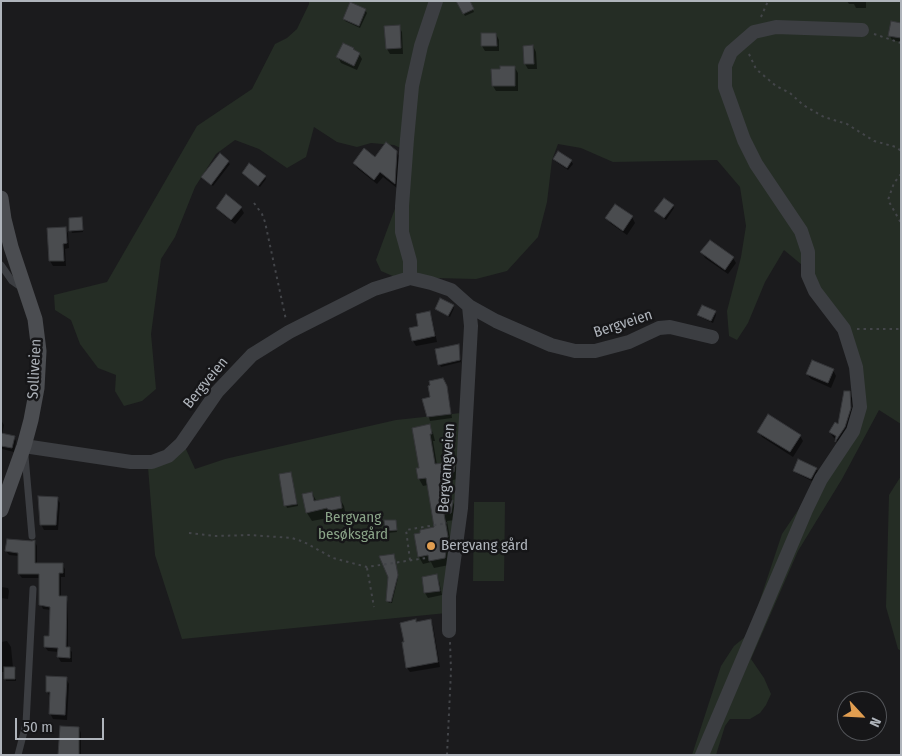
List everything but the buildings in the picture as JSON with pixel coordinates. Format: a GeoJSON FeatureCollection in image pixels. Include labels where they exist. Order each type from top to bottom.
{"type":"FeatureCollection","features":[{"type":"Feature","properties":{"kind":"street"},"geometry":{"type":"LineString","coordinates":[[410,278],[410,261],[402,232],[402,206],[412,86],[421,46],[436,1]]}},
{"type":"Feature","properties":{"kind":"street"},"geometry":{"type":"LineString","coordinates":[[702,755],[806,510],[821,479],[853,431],[860,407],[856,366],[844,329],[815,291],[808,275],[808,252],[802,231],[756,164],[744,140],[725,87],[725,66],[731,52],[754,32],[776,27],[862,30]]}},
{"type":"Feature","properties":{"kind":"street","name":"Solliveien"},"geometry":{"type":"LineString","coordinates":[[1,198],[11,247],[35,319],[38,351],[37,388],[24,446],[1,510]]}},
{"type":"Feature","properties":{"kind":"street","name":"Bergveien"},"geometry":{"type":"LineString","coordinates":[[24,446],[131,462],[152,462],[168,456],[181,444],[217,392],[252,355],[289,332],[374,289],[410,278],[451,290],[469,306],[496,321],[551,345],[575,351],[595,351],[629,342],[659,328],[670,327],[712,337]]}},
{"type":"Feature","properties":{"kind":"street","name":"Bergvangveien"},"geometry":{"type":"LineString","coordinates":[[449,630],[449,596],[459,522],[471,326],[469,306]]}},
{"type":"Feature","properties":{"kind":"lane"},"geometry":{"type":"LineString","coordinates":[[1,265],[12,281],[25,289]]}},
{"type":"Feature","properties":{"kind":"lane"},"geometry":{"type":"LineString","coordinates":[[24,446],[32,536]]}},
{"type":"Feature","properties":{"kind":"lane"},"geometry":{"type":"LineString","coordinates":[[18,755],[26,724],[33,589]]}},
{"type":"Feature","properties":{"kind":"path"},"geometry":{"type":"LineString","coordinates":[[862,30],[901,43]]}},
{"type":"Feature","properties":{"kind":"path"},"geometry":{"type":"LineString","coordinates":[[748,52],[756,69],[776,86],[790,93],[803,104],[824,117],[847,124],[874,141],[901,151]]}},
{"type":"Feature","properties":{"kind":"path"},"geometry":{"type":"LineString","coordinates":[[901,174],[894,183],[888,200],[901,223]]}},
{"type":"Feature","properties":{"kind":"path"},"geometry":{"type":"LineString","coordinates":[[254,203],[265,222],[289,332]]}},
{"type":"Feature","properties":{"kind":"path"},"geometry":{"type":"LineString","coordinates":[[844,329],[901,329]]}},
{"type":"Feature","properties":{"kind":"path"},"geometry":{"type":"LineString","coordinates":[[410,560],[406,530],[441,523],[459,522]]}},
{"type":"Feature","properties":{"kind":"path"},"geometry":{"type":"LineString","coordinates":[[189,534],[292,538],[304,542],[333,558],[367,567],[426,558]]}},
{"type":"Feature","properties":{"kind":"path"},"geometry":{"type":"LineString","coordinates":[[367,567],[374,607]]}},
{"type":"Feature","properties":{"kind":"path"},"geometry":{"type":"LineString","coordinates":[[447,755],[451,671],[449,630]]}},
{"type":"Feature","properties":{"kind":"green space"},"geometry":{"type":"Polygon","coordinates":[[[309,1],[901,1],[901,424],[879,410],[842,479],[798,551],[751,659],[764,678],[771,694],[760,713],[750,719],[730,719],[725,726],[716,755],[692,755],[721,666],[734,646],[745,637],[756,612],[782,534],[831,461],[857,408],[850,342],[802,265],[784,250],[765,282],[748,323],[737,340],[729,336],[727,311],[741,257],[746,226],[740,187],[717,160],[613,162],[581,148],[558,144],[552,160],[547,202],[538,237],[507,271],[476,279],[395,277],[381,271],[376,260],[400,195],[411,153],[394,145],[371,143],[357,147],[337,142],[314,127],[306,157],[287,168],[259,149],[235,140],[216,154],[195,187],[175,237],[161,259],[151,334],[156,389],[142,401],[124,406],[115,391],[116,375],[98,368],[80,344],[71,320],[55,310],[54,295],[107,282],[197,126],[252,89],[275,44],[287,38],[297,29],[309,1]]]}},
{"type":"Feature","properties":{"kind":"green space","name":"Bergvang besøksgård"},"geometry":{"type":"Polygon","coordinates":[[[461,413],[447,613],[182,639],[155,555],[148,467],[185,447],[195,469],[225,459],[396,420],[461,413]]]}},
{"type":"Feature","properties":{"kind":"green space"},"geometry":{"type":"Polygon","coordinates":[[[901,476],[901,651],[898,649],[886,607],[889,495],[901,476]]]}},
{"type":"Feature","properties":{"kind":"green space"},"geometry":{"type":"Polygon","coordinates":[[[474,502],[505,502],[504,581],[473,581],[474,502]]]}},
{"type":"Feature","properties":{"kind":"place","name":"Bergvang gård"},"geometry":{"type":"Point","coordinates":[431,546]}}]}
